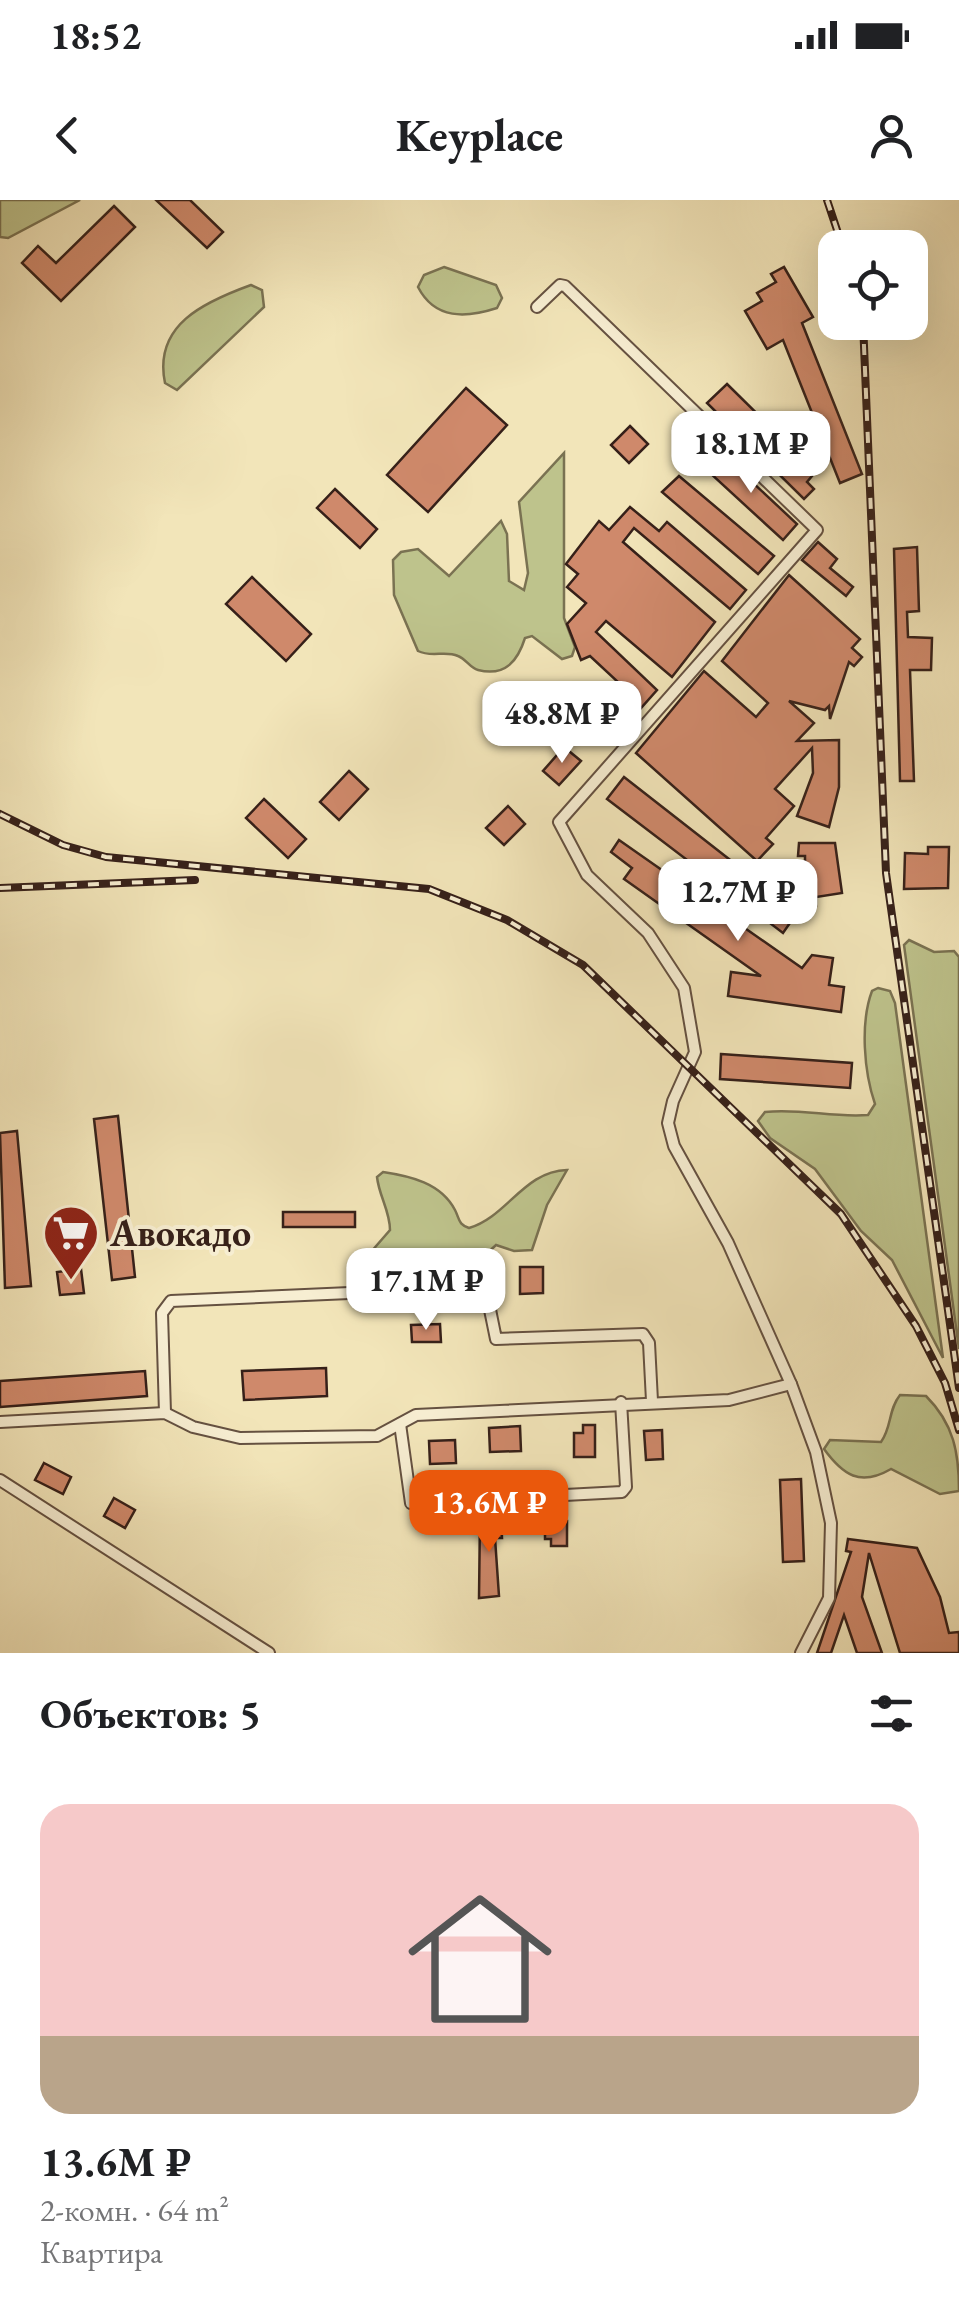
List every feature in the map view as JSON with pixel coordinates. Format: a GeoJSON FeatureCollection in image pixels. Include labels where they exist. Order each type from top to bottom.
{"type":"FeatureCollection","features":[{"type":"Feature","properties":{"kind":"street"},"geometry":{"type":"LineString","coordinates":[[538,307],[560,285],[565,286],[818,530],[559,822],[588,875],[648,933],[684,988],[695,1052],[673,1101],[668,1124],[674,1146],[728,1243],[791,1384],[816,1452],[831,1522],[829,1598],[801,1653]]}},
{"type":"Feature","properties":{"kind":"street"},"geometry":{"type":"LineString","coordinates":[[165,1413],[162,1313],[171,1301],[462,1288],[480,1288],[487,1295],[496,1338],[643,1334],[650,1343],[652,1401]]}},
{"type":"Feature","properties":{"kind":"street"},"geometry":{"type":"LineString","coordinates":[[0,1422],[165,1413],[192,1427],[240,1438],[377,1436],[416,1415],[621,1402],[729,1400],[791,1384]]}},
{"type":"Feature","properties":{"kind":"street"},"geometry":{"type":"LineString","coordinates":[[400,1424],[411,1503],[622,1492],[626,1488],[621,1402]]}},
{"type":"Feature","properties":{"kind":"street"},"geometry":{"type":"LineString","coordinates":[[0,1480],[269,1653]]}},
{"type":"Feature","properties":{"kind":"green space"},"geometry":{"type":"Polygon","coordinates":[[[0,200],[80,200],[8,238],[0,237],[0,200]]]}},
{"type":"Feature","properties":{"kind":"green space"},"geometry":{"type":"Polygon","coordinates":[[[444,267],[496,285],[502,298],[497,308],[452,314],[433,306],[418,287],[424,275],[444,267]]]}},
{"type":"Feature","properties":{"kind":"green space"},"geometry":{"type":"Polygon","coordinates":[[[251,285],[262,290],[264,307],[177,390],[165,383],[163,363],[175,331],[200,308],[251,285]]]}},
{"type":"Feature","properties":{"kind":"green space"},"geometry":{"type":"Polygon","coordinates":[[[564,453],[564,618],[575,647],[572,656],[562,659],[532,636],[525,638],[509,665],[488,672],[475,669],[453,654],[418,651],[394,595],[393,560],[401,552],[418,549],[449,576],[501,521],[507,534],[509,581],[524,590],[528,573],[519,502],[564,453]]]}},
{"type":"Feature","properties":{"kind":"green space"},"geometry":{"type":"Polygon","coordinates":[[[909,940],[934,952],[954,951],[959,957],[959,1349],[904,945],[909,940]]]}},
{"type":"Feature","properties":{"kind":"green space"},"geometry":{"type":"Polygon","coordinates":[[[872,991],[890,991],[895,1003],[943,1358],[892,1260],[861,1231],[815,1169],[770,1138],[758,1121],[765,1112],[778,1111],[868,1115],[875,1104],[866,1063],[866,1018],[872,991]]]}},
{"type":"Feature","properties":{"kind":"green space"},"geometry":{"type":"Polygon","coordinates":[[[567,1170],[547,1205],[532,1250],[514,1251],[496,1245],[481,1259],[476,1278],[420,1282],[366,1267],[364,1260],[390,1230],[377,1177],[383,1172],[433,1187],[469,1228],[494,1214],[539,1178],[567,1170]]]}},
{"type":"Feature","properties":{"kind":"green space"},"geometry":{"type":"Polygon","coordinates":[[[900,1395],[926,1396],[943,1417],[956,1452],[959,1491],[940,1494],[891,1469],[870,1477],[853,1476],[824,1449],[830,1440],[881,1442],[900,1395]]]}},
{"type":"Feature","properties":{"kind":"building"},"geometry":{"type":"Polygon","coordinates":[[[156,200],[190,200],[223,232],[207,248],[156,200]]]}},
{"type":"Feature","properties":{"kind":"building"},"geometry":{"type":"Polygon","coordinates":[[[114,206],[135,227],[61,301],[22,263],[38,246],[56,263],[114,206]]]}},
{"type":"Feature","properties":{"kind":"building"},"geometry":{"type":"Polygon","coordinates":[[[784,267],[813,317],[802,323],[862,474],[840,483],[783,340],[767,349],[745,311],[762,301],[757,293],[776,282],[771,274],[784,267]]]}},
{"type":"Feature","properties":{"kind":"building"},"geometry":{"type":"Polygon","coordinates":[[[727,384],[804,460],[812,476],[807,482],[814,489],[804,499],[707,403],[727,384]]]}},
{"type":"Feature","properties":{"kind":"building"},"geometry":{"type":"Polygon","coordinates":[[[466,388],[507,425],[428,512],[387,475],[466,388]]]}},
{"type":"Feature","properties":{"kind":"building"},"geometry":{"type":"Polygon","coordinates":[[[630,426],[648,444],[629,463],[611,445],[630,426]]]}},
{"type":"Feature","properties":{"kind":"building"},"geometry":{"type":"Polygon","coordinates":[[[718,450],[797,524],[783,540],[710,473],[716,466],[709,459],[718,450]]]}},
{"type":"Feature","properties":{"kind":"building"},"geometry":{"type":"Polygon","coordinates":[[[679,476],[774,556],[758,574],[662,492],[679,476]]]}},
{"type":"Feature","properties":{"kind":"building"},"geometry":{"type":"Polygon","coordinates":[[[335,489],[377,529],[360,548],[317,508],[335,489]]]}},
{"type":"Feature","properties":{"kind":"building"},"geometry":{"type":"Polygon","coordinates":[[[630,507],[659,531],[667,522],[746,590],[730,609],[634,528],[623,542],[715,622],[672,677],[606,621],[596,632],[657,690],[626,725],[615,715],[632,695],[590,656],[581,660],[567,624],[586,603],[567,587],[578,574],[566,564],[599,521],[609,530],[630,507]]]}},
{"type":"Feature","properties":{"kind":"building"},"geometry":{"type":"Polygon","coordinates":[[[818,542],[837,559],[830,568],[853,587],[846,596],[802,560],[818,542]]]}},
{"type":"Feature","properties":{"kind":"building"},"geometry":{"type":"Polygon","coordinates":[[[917,547],[919,611],[907,612],[908,637],[932,638],[931,670],[910,670],[914,781],[900,781],[894,549],[917,547]]]}},
{"type":"Feature","properties":{"kind":"building"},"geometry":{"type":"Polygon","coordinates":[[[789,575],[860,639],[852,648],[862,657],[854,666],[849,662],[830,719],[829,706],[825,710],[789,701],[814,723],[797,741],[839,740],[839,787],[829,827],[797,816],[813,773],[812,748],[775,789],[794,806],[766,838],[773,844],[757,861],[636,753],[704,671],[756,717],[768,703],[722,661],[789,575]]]}},
{"type":"Feature","properties":{"kind":"building"},"geometry":{"type":"Polygon","coordinates":[[[252,577],[311,634],[286,661],[226,604],[252,577]]]}},
{"type":"Feature","properties":{"kind":"building"},"geometry":{"type":"Polygon","coordinates":[[[564,747],[581,761],[559,785],[543,771],[564,747]]]}},
{"type":"Feature","properties":{"kind":"building"},"geometry":{"type":"Polygon","coordinates":[[[349,771],[368,789],[339,820],[320,802],[349,771]]]}},
{"type":"Feature","properties":{"kind":"building"},"geometry":{"type":"Polygon","coordinates":[[[624,777],[789,906],[776,906],[792,920],[783,933],[607,799],[624,777]]]}},
{"type":"Feature","properties":{"kind":"building"},"geometry":{"type":"Polygon","coordinates":[[[264,799],[306,839],[288,858],[246,818],[264,799]]]}},
{"type":"Feature","properties":{"kind":"building"},"geometry":{"type":"Polygon","coordinates":[[[508,806],[525,824],[504,845],[486,828],[508,806]]]}},
{"type":"Feature","properties":{"kind":"building"},"geometry":{"type":"Polygon","coordinates":[[[619,840],[802,968],[812,955],[833,958],[829,985],[844,987],[841,1012],[728,996],[731,972],[761,976],[624,879],[632,868],[611,852],[619,840]]]}},
{"type":"Feature","properties":{"kind":"building"},"geometry":{"type":"Polygon","coordinates":[[[799,843],[835,843],[842,893],[816,897],[816,906],[805,906],[805,856],[798,856],[799,843]]]}},
{"type":"Feature","properties":{"kind":"building"},"geometry":{"type":"Polygon","coordinates":[[[928,847],[949,847],[948,888],[904,889],[905,853],[928,854],[928,847]]]}},
{"type":"Feature","properties":{"kind":"building"},"geometry":{"type":"Polygon","coordinates":[[[721,1054],[852,1063],[850,1088],[720,1079],[721,1054]]]}},
{"type":"Feature","properties":{"kind":"building"},"geometry":{"type":"Polygon","coordinates":[[[118,1116],[135,1277],[112,1280],[94,1119],[118,1116]]]}},
{"type":"Feature","properties":{"kind":"building"},"geometry":{"type":"Polygon","coordinates":[[[17,1131],[31,1286],[5,1288],[0,1133],[17,1131]]]}},
{"type":"Feature","properties":{"kind":"building"},"geometry":{"type":"Polygon","coordinates":[[[283,1212],[355,1212],[355,1227],[283,1227],[283,1212]]]}},
{"type":"Feature","properties":{"kind":"building"},"geometry":{"type":"Polygon","coordinates":[[[520,1267],[543,1267],[543,1293],[520,1294],[520,1267]]]}},
{"type":"Feature","properties":{"kind":"building","name":"Авокадо"},"geometry":{"type":"Polygon","coordinates":[[[81,1269],[84,1293],[60,1295],[57,1272],[81,1269]]]}},
{"type":"Feature","properties":{"kind":"building"},"geometry":{"type":"Polygon","coordinates":[[[440,1324],[441,1342],[412,1342],[411,1325],[440,1324]]]}},
{"type":"Feature","properties":{"kind":"building"},"geometry":{"type":"Polygon","coordinates":[[[326,1368],[327,1396],[244,1400],[242,1371],[326,1368]]]}},
{"type":"Feature","properties":{"kind":"building"},"geometry":{"type":"Polygon","coordinates":[[[145,1371],[147,1396],[0,1407],[0,1381],[145,1371]]]}},
{"type":"Feature","properties":{"kind":"building"},"geometry":{"type":"Polygon","coordinates":[[[583,1425],[595,1425],[595,1457],[574,1457],[574,1433],[583,1433],[583,1425]]]}},
{"type":"Feature","properties":{"kind":"building"},"geometry":{"type":"Polygon","coordinates":[[[520,1426],[521,1451],[490,1452],[489,1428],[520,1426]]]}},
{"type":"Feature","properties":{"kind":"building"},"geometry":{"type":"Polygon","coordinates":[[[662,1430],[663,1459],[646,1460],[644,1431],[662,1430]]]}},
{"type":"Feature","properties":{"kind":"building"},"geometry":{"type":"Polygon","coordinates":[[[455,1440],[456,1463],[430,1464],[429,1441],[455,1440]]]}},
{"type":"Feature","properties":{"kind":"building"},"geometry":{"type":"Polygon","coordinates":[[[44,1463],[71,1477],[63,1494],[35,1480],[44,1463]]]}},
{"type":"Feature","properties":{"kind":"building"},"geometry":{"type":"Polygon","coordinates":[[[801,1479],[804,1561],[783,1562],[780,1480],[801,1479]]]}},
{"type":"Feature","properties":{"kind":"building"},"geometry":{"type":"Polygon","coordinates":[[[114,1498],[135,1510],[125,1528],[104,1516],[114,1498]]]}},
{"type":"Feature","properties":{"kind":"building"},"geometry":{"type":"Polygon","coordinates":[[[501,1514],[502,1538],[495,1538],[499,1596],[479,1598],[480,1516],[501,1514]]]}},
{"type":"Feature","properties":{"kind":"building"},"geometry":{"type":"Polygon","coordinates":[[[545,1521],[567,1521],[567,1546],[551,1546],[551,1539],[545,1539],[545,1521]]]}},
{"type":"Feature","properties":{"kind":"building"},"geometry":{"type":"Polygon","coordinates":[[[848,1539],[917,1548],[940,1597],[949,1633],[959,1632],[959,1653],[900,1653],[869,1553],[862,1597],[882,1653],[857,1653],[844,1615],[831,1653],[817,1653],[851,1552],[846,1551],[848,1539]]]}},
{"type":"Feature","properties":{"kind":"railway"},"geometry":{"type":"LineString","coordinates":[[827,200],[837,230]]}},
{"type":"Feature","properties":{"kind":"railway"},"geometry":{"type":"LineString","coordinates":[[864,340],[886,873],[959,1388]]}},
{"type":"Feature","properties":{"kind":"railway"},"geometry":{"type":"LineString","coordinates":[[0,814],[63,845],[106,857],[429,889],[507,920],[583,965],[841,1214],[916,1326],[945,1383],[959,1430]]}},
{"type":"Feature","properties":{"kind":"railway"},"geometry":{"type":"LineString","coordinates":[[0,888],[195,880]]}},
{"type":"Feature","properties":{"kind":"place","name":"Авокадо"},"geometry":{"type":"Point","coordinates":[71,1282]}}]}
